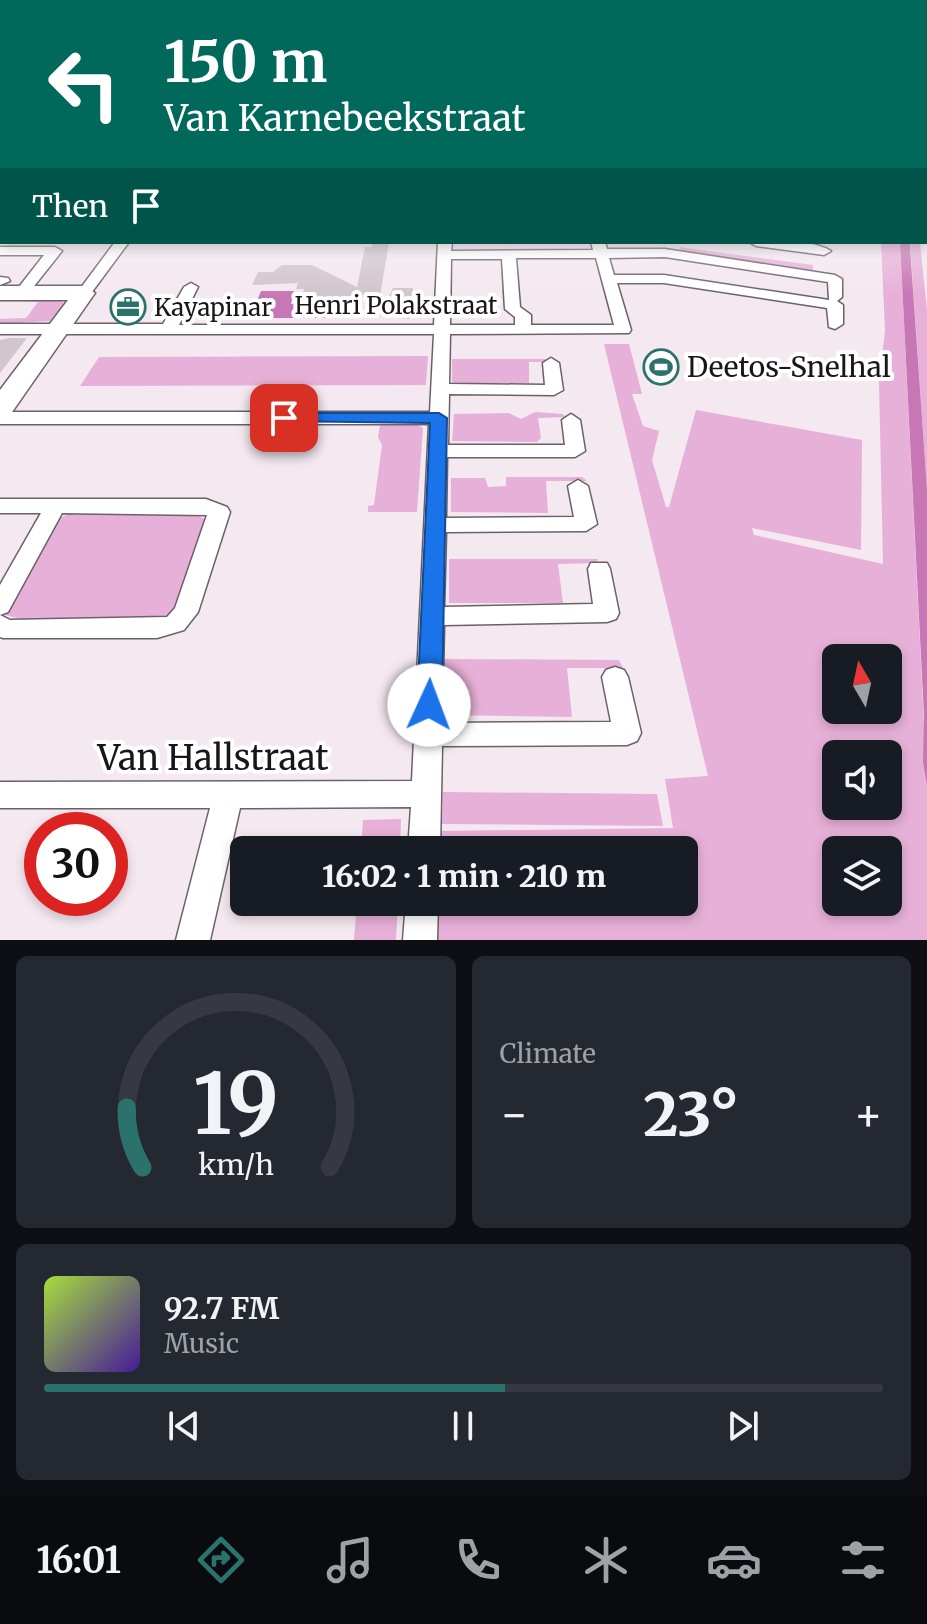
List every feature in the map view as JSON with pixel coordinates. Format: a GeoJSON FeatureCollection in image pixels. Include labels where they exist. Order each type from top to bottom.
{"type":"FeatureCollection","features":[{"type":"Feature","properties":{"kind":"street"},"geometry":{"type":"LineString","coordinates":[[0,409],[121,244]]}},
{"type":"Feature","properties":{"kind":"street"},"geometry":{"type":"LineString","coordinates":[[790,244],[825,246],[820,276]]}},
{"type":"Feature","properties":{"kind":"street"},"geometry":{"type":"LineString","coordinates":[[425,836],[440,389],[439,328],[444,249],[509,256],[667,248],[820,276],[835,279],[835,324]]}},
{"type":"Feature","properties":{"kind":"street"},"geometry":{"type":"LineString","coordinates":[[600,249],[608,279],[664,279],[835,301]]}},
{"type":"Feature","properties":{"kind":"street"},"geometry":{"type":"LineString","coordinates":[[0,251],[55,251],[6,287]]}},
{"type":"Feature","properties":{"kind":"street"},"geometry":{"type":"LineString","coordinates":[[509,256],[513,309],[523,315],[523,330]]}},
{"type":"Feature","properties":{"kind":"street","name":"Henri Polakstraat"},"geometry":{"type":"LineString","coordinates":[[0,329],[623,330],[608,279]]}},
{"type":"Feature","properties":{"kind":"street"},"geometry":{"type":"LineString","coordinates":[[6,287],[84,293]]}},
{"type":"Feature","properties":{"kind":"street"},"geometry":{"type":"LineString","coordinates":[[169,329],[191,287]]}},
{"type":"Feature","properties":{"kind":"street"},"geometry":{"type":"LineString","coordinates":[[440,389],[554,390],[551,363]]}},
{"type":"Feature","properties":{"kind":"street"},"geometry":{"type":"LineString","coordinates":[[0,418],[439,418]]}},
{"type":"Feature","properties":{"kind":"street"},"geometry":{"type":"LineString","coordinates":[[438,451],[575,451],[571,420]]}},
{"type":"Feature","properties":{"kind":"street"},"geometry":{"type":"LineString","coordinates":[[435,525],[586,524],[578,486]]}},
{"type":"Feature","properties":{"kind":"street"},"geometry":{"type":"LineString","coordinates":[[0,506],[206,506],[219,512],[186,612],[175,624],[157,629],[3,629],[0,624]]}},
{"type":"Feature","properties":{"kind":"street"},"geometry":{"type":"LineString","coordinates":[[0,606],[55,506]]}},
{"type":"Feature","properties":{"kind":"street"},"geometry":{"type":"LineString","coordinates":[[432,616],[607,613],[599,569]]}},
{"type":"Feature","properties":{"kind":"street"},"geometry":{"type":"LineString","coordinates":[[428,735],[627,733],[615,677]]}},
{"type":"Feature","properties":{"kind":"street"},"geometry":{"type":"LineString","coordinates":[[193,940],[228,794]]}},
{"type":"Feature","properties":{"kind":"street","name":"Van Hallstraat"},"geometry":{"type":"LineString","coordinates":[[0,795],[427,794]]}},
{"type":"Feature","properties":{"kind":"street"},"geometry":{"type":"LineString","coordinates":[[420,940],[421,916]]}},
{"type":"Feature","properties":{"kind":"shaded area"},"geometry":{"type":"Polygon","coordinates":[[[881,244],[900,244],[927,785],[927,940],[436,940],[437,916],[698,916],[698,836],[438,836],[441,831],[673,828],[665,779],[708,776],[604,344],[629,344],[642,394],[632,394],[643,426],[659,431],[652,460],[666,507],[669,507],[696,410],[862,440],[861,550],[752,528],[754,535],[883,564],[879,381],[885,331],[881,244]]]}},
{"type":"Feature","properties":{"kind":"shaded area"},"geometry":{"type":"Polygon","coordinates":[[[900,244],[910,244],[927,489],[927,785],[923,762],[924,716],[900,244]]]}},
{"type":"Feature","properties":{"kind":"shaded area"},"geometry":{"type":"Polygon","coordinates":[[[910,244],[920,244],[927,311],[927,489],[910,244]]]}},
{"type":"Feature","properties":{"kind":"shaded area"},"geometry":{"type":"Polygon","coordinates":[[[679,247],[813,265],[813,271],[680,253],[679,247]]]}},
{"type":"Feature","properties":{"kind":"shaded area"},"geometry":{"type":"Polygon","coordinates":[[[261,291],[294,291],[291,304],[334,303],[331,318],[250,318],[261,291]]]}},
{"type":"Feature","properties":{"kind":"shaded area"},"geometry":{"type":"Polygon","coordinates":[[[58,299],[64,303],[50,321],[0,324],[0,319],[26,318],[38,302],[0,300],[58,299]]]}},
{"type":"Feature","properties":{"kind":"shaded area"},"geometry":{"type":"Polygon","coordinates":[[[428,356],[426,385],[80,386],[99,357],[428,356]]]}},
{"type":"Feature","properties":{"kind":"shaded area"},"geometry":{"type":"Polygon","coordinates":[[[452,359],[555,359],[556,362],[529,362],[529,383],[452,383],[452,359]]]}},
{"type":"Feature","properties":{"kind":"shaded area"},"geometry":{"type":"Polygon","coordinates":[[[535,412],[563,414],[565,417],[538,418],[541,438],[537,442],[452,441],[454,414],[509,413],[521,419],[535,412]]]}},
{"type":"Feature","properties":{"kind":"shaded area"},"geometry":{"type":"Polygon","coordinates":[[[380,425],[417,425],[423,428],[417,512],[368,512],[368,506],[374,505],[382,445],[378,437],[380,425]]]}},
{"type":"Feature","properties":{"kind":"shaded area"},"geometry":{"type":"Polygon","coordinates":[[[506,477],[582,477],[587,481],[546,481],[548,513],[451,512],[451,478],[485,478],[488,487],[506,486],[506,477]]]}},
{"type":"Feature","properties":{"kind":"shaded area"},"geometry":{"type":"Polygon","coordinates":[[[71,513],[192,513],[205,519],[177,610],[169,617],[24,620],[5,615],[55,520],[71,513]]]}},
{"type":"Feature","properties":{"kind":"shaded area"},"geometry":{"type":"Polygon","coordinates":[[[449,559],[598,559],[597,563],[558,564],[563,603],[449,603],[449,559]]]}},
{"type":"Feature","properties":{"kind":"shaded area"},"geometry":{"type":"Polygon","coordinates":[[[442,659],[619,660],[623,668],[567,668],[572,717],[439,715],[442,659]]]}},
{"type":"Feature","properties":{"kind":"shaded area"},"geometry":{"type":"Polygon","coordinates":[[[443,792],[657,794],[663,826],[442,824],[443,792]]]}},
{"type":"Feature","properties":{"kind":"shaded area"},"geometry":{"type":"Polygon","coordinates":[[[401,819],[400,836],[362,836],[363,820],[401,819]]]}},
{"type":"Feature","properties":{"kind":"shaded area"},"geometry":{"type":"Polygon","coordinates":[[[356,916],[397,916],[396,940],[354,940],[356,916]]]}},
{"type":"Feature","properties":{"kind":"building"},"geometry":{"type":"Polygon","coordinates":[[[373,244],[389,244],[380,296],[301,300],[304,289],[296,289],[298,283],[252,285],[258,272],[273,272],[282,265],[312,265],[357,287],[365,247],[372,247],[373,244]]]}},
{"type":"Feature","properties":{"kind":"building"},"geometry":{"type":"Polygon","coordinates":[[[393,288],[413,288],[410,319],[380,316],[393,288]]]}},
{"type":"Feature","properties":{"kind":"building"},"geometry":{"type":"Polygon","coordinates":[[[27,338],[0,373],[0,340],[27,338]]]}},
{"type":"Feature","properties":{"kind":"place","name":"Kayapinar"},"geometry":{"type":"Point","coordinates":[128,307]}},
{"type":"Feature","properties":{"kind":"place","name":"Deetos-Snelhal"},"geometry":{"type":"Point","coordinates":[661,367]}},
{"type":"Feature","properties":{"kind":"route"},"geometry":{"type":"LineString","coordinates":[[284,418],[439,418],[429,705]]}}]}
